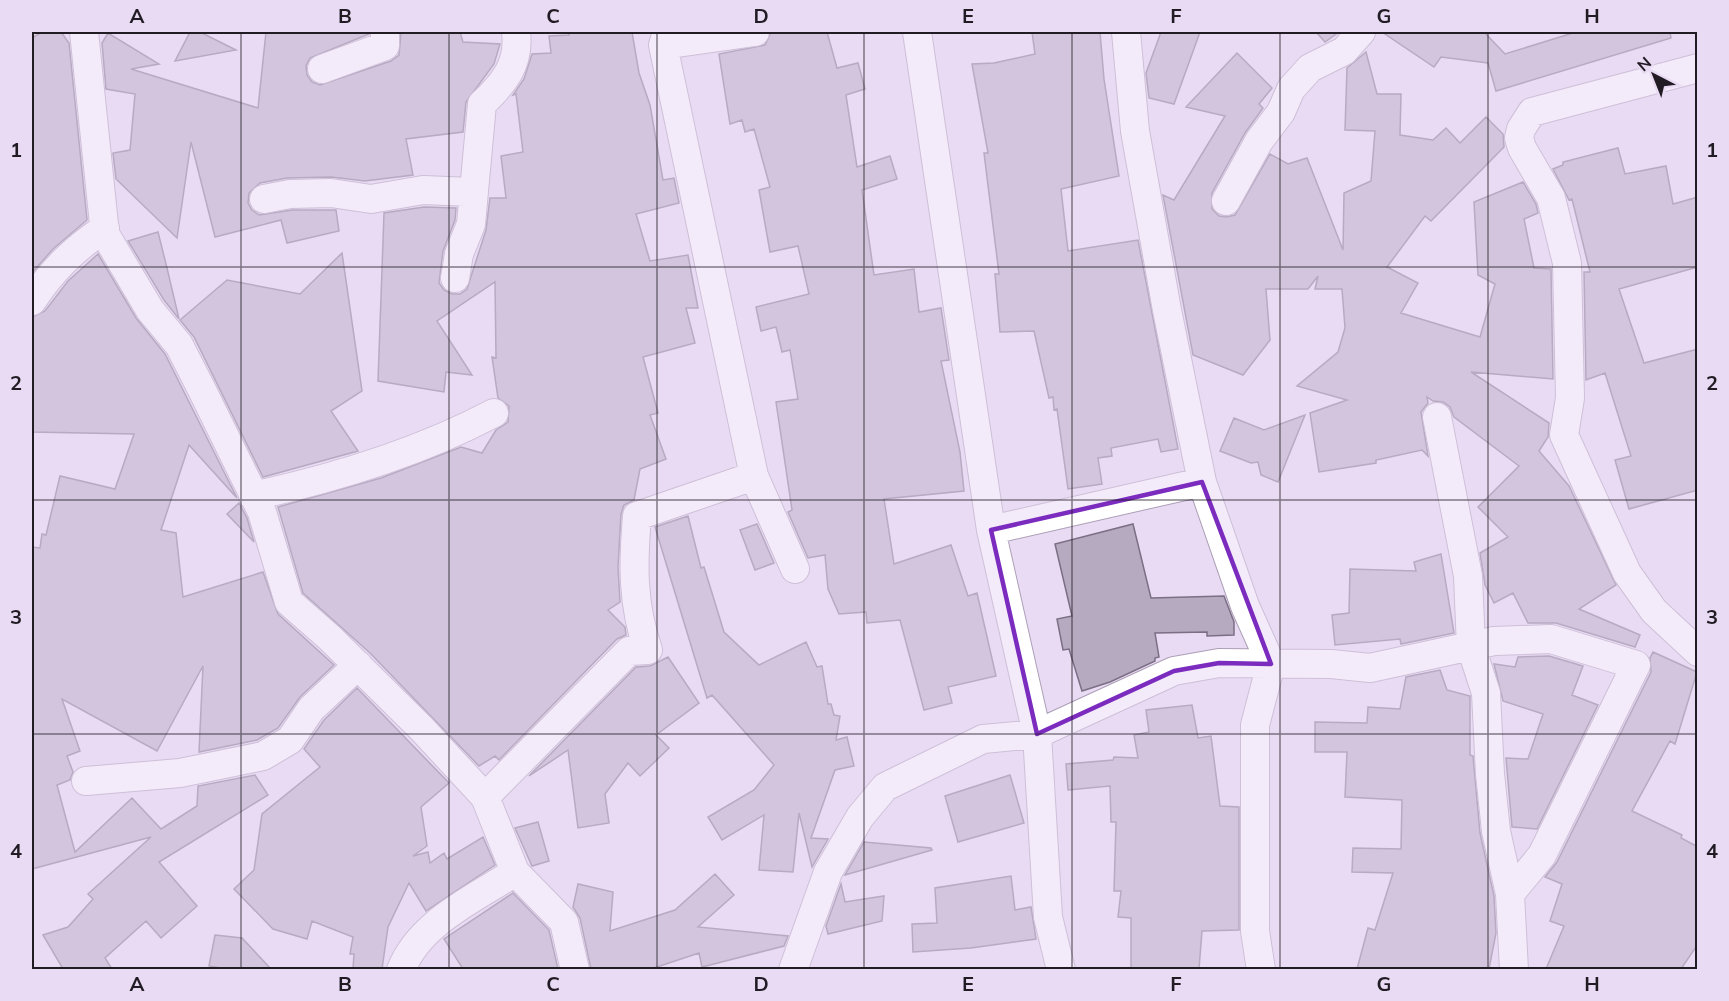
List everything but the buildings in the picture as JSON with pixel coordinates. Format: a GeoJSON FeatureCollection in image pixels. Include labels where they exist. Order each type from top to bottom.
{"type":"FeatureCollection","features":[{"type":"Feature","properties":{"kind":"street"},"geometry":{"type":"LineString","coordinates":[[84,32],[105,234],[150,310],[178,345],[262,512],[289,602],[358,665],[485,797],[515,872],[564,922],[574,969]]}},
{"type":"Feature","properties":{"kind":"street"},"geometry":{"type":"LineString","coordinates":[[322,69],[385,46],[385,32]]}},
{"type":"Feature","properties":{"kind":"street"},"geometry":{"type":"LineString","coordinates":[[455,278],[459,254],[471,224],[472,192],[482,104],[505,82],[518,46],[516,32]]}},
{"type":"Feature","properties":{"kind":"street"},"geometry":{"type":"LineString","coordinates":[[755,32],[665,38],[754,476],[795,569]]}},
{"type":"Feature","properties":{"kind":"street"},"geometry":{"type":"LineString","coordinates":[[917,32],[991,530],[1037,734],[1048,917],[1061,969]]}},
{"type":"Feature","properties":{"kind":"street"},"geometry":{"type":"LineString","coordinates":[[1126,32],[1135,131],[1167,310],[1202,482],[1245,606],[1271,664],[1256,725],[1255,931],[1261,969]]}},
{"type":"Feature","properties":{"kind":"street"},"geometry":{"type":"LineString","coordinates":[[1226,201],[1259,141],[1281,112],[1291,89],[1310,68],[1344,51],[1361,32]]}},
{"type":"Feature","properties":{"kind":"street"},"geometry":{"type":"LineString","coordinates":[[1698,68],[1532,112],[1521,129],[1519,138],[1522,148],[1551,198],[1567,262],[1570,398],[1564,435],[1627,573],[1654,611],[1698,652]]}},
{"type":"Feature","properties":{"kind":"street"},"geometry":{"type":"LineString","coordinates":[[264,199],[290,194],[331,194],[371,199],[423,190],[472,192]]}},
{"type":"Feature","properties":{"kind":"street"},"geometry":{"type":"LineString","coordinates":[[32,301],[60,262],[78,246],[105,228]]}},
{"type":"Feature","properties":{"kind":"street"},"geometry":{"type":"LineString","coordinates":[[253,496],[299,486],[388,460],[494,413]]}},
{"type":"Feature","properties":{"kind":"street"},"geometry":{"type":"LineString","coordinates":[[1437,417],[1468,576],[1471,647],[1486,693],[1496,831],[1510,894],[1514,969]]}},
{"type":"Feature","properties":{"kind":"street"},"geometry":{"type":"LineString","coordinates":[[485,797],[629,651],[648,650],[640,627],[633,577],[637,516],[754,476]]}},
{"type":"Feature","properties":{"kind":"street"},"geometry":{"type":"LineString","coordinates":[[991,530],[1202,482]]}},
{"type":"Feature","properties":{"kind":"street"},"geometry":{"type":"LineString","coordinates":[[793,969],[828,872],[860,817],[885,787],[983,739],[1037,734],[1174,671],[1219,663],[1331,664],[1370,668],[1494,640],[1551,639],[1636,665],[1542,855],[1510,894]]}},
{"type":"Feature","properties":{"kind":"street"},"geometry":{"type":"LineString","coordinates":[[86,781],[180,773],[263,756],[290,740],[311,709],[358,665]]}},
{"type":"Feature","properties":{"kind":"street"},"geometry":{"type":"LineString","coordinates":[[401,969],[408,953],[426,931],[515,872]]}},
{"type":"Feature","properties":{"kind":"highlighted area"},"geometry":{"type":"Polygon","coordinates":[[[1202,482],[1271,664],[1219,663],[1174,671],[1037,734],[991,530],[1202,482]]]}}]}
